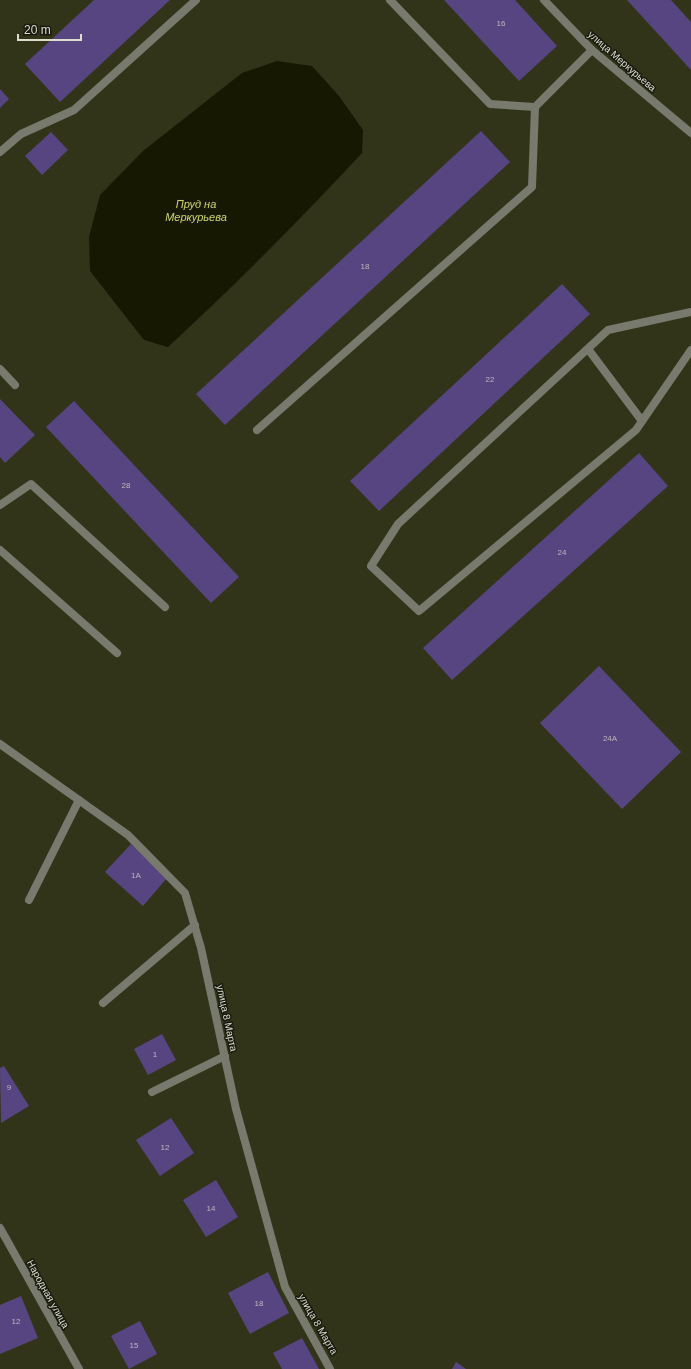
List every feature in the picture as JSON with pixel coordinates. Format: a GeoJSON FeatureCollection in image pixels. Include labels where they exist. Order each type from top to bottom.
{"type":"FeatureCollection","features":[{"type":"Feature","properties":{"kind":"street"},"geometry":{"type":"LineString","coordinates":[[0,152],[21,134],[74,110],[196,0]]}},
{"type":"Feature","properties":{"kind":"street"},"geometry":{"type":"LineString","coordinates":[[390,0],[490,104],[535,107]]}},
{"type":"Feature","properties":{"kind":"street","name":"улица Меркурьева"},"geometry":{"type":"LineString","coordinates":[[544,0],[592,50],[691,132]]}},
{"type":"Feature","properties":{"kind":"street"},"geometry":{"type":"LineString","coordinates":[[257,430],[532,187],[535,107],[592,50]]}},
{"type":"Feature","properties":{"kind":"street"},"geometry":{"type":"LineString","coordinates":[[691,312],[608,330],[398,524],[371,566],[419,611],[636,430],[691,350]]}},
{"type":"Feature","properties":{"kind":"street"},"geometry":{"type":"LineString","coordinates":[[588,349],[642,421]]}},
{"type":"Feature","properties":{"kind":"street"},"geometry":{"type":"LineString","coordinates":[[0,370],[15,385]]}},
{"type":"Feature","properties":{"kind":"street"},"geometry":{"type":"LineString","coordinates":[[0,506],[31,484],[165,608]]}},
{"type":"Feature","properties":{"kind":"street"},"geometry":{"type":"LineString","coordinates":[[0,550],[117,653]]}},
{"type":"Feature","properties":{"kind":"street","name":"улица 8 Марта"},"geometry":{"type":"LineString","coordinates":[[0,744],[128,835],[185,893],[201,948],[236,1109],[285,1287],[330,1369]]}},
{"type":"Feature","properties":{"kind":"street"},"geometry":{"type":"LineString","coordinates":[[29,900],[79,800]]}},
{"type":"Feature","properties":{"kind":"street"},"geometry":{"type":"LineString","coordinates":[[103,1003],[194,925]]}},
{"type":"Feature","properties":{"kind":"street"},"geometry":{"type":"LineString","coordinates":[[152,1092],[225,1056]]}},
{"type":"Feature","properties":{"kind":"street","name":"Народная улица"},"geometry":{"type":"LineString","coordinates":[[0,1228],[79,1369]]}},
{"type":"Feature","properties":{"kind":"water","name":"Пруд на Меркурьева"},"geometry":{"type":"Polygon","coordinates":[[[277,61],[312,66],[339,96],[363,130],[362,153],[267,252],[168,347],[144,340],[90,271],[89,237],[100,195],[143,151],[242,73],[277,61]]]}},
{"type":"Feature","properties":{"kind":"building"},"geometry":{"type":"Polygon","coordinates":[[[94,0],[170,0],[60,102],[25,64],[94,0]]]}},
{"type":"Feature","properties":{"kind":"building"},"geometry":{"type":"Polygon","coordinates":[[[444,0],[515,0],[557,46],[519,81],[444,0]]]}},
{"type":"Feature","properties":{"kind":"building"},"geometry":{"type":"Polygon","coordinates":[[[627,0],[671,0],[691,22],[691,70],[627,0]]]}},
{"type":"Feature","properties":{"kind":"building"},"geometry":{"type":"Polygon","coordinates":[[[0,89],[9,99],[0,108],[0,89]]]}},
{"type":"Feature","properties":{"kind":"building"},"geometry":{"type":"Polygon","coordinates":[[[481,131],[510,162],[225,425],[196,394],[481,131]]]}},
{"type":"Feature","properties":{"kind":"building"},"geometry":{"type":"Polygon","coordinates":[[[51,132],[68,150],[42,175],[25,156],[51,132]]]}},
{"type":"Feature","properties":{"kind":"building"},"geometry":{"type":"Polygon","coordinates":[[[562,284],[590,314],[379,511],[350,481],[562,284]]]}},
{"type":"Feature","properties":{"kind":"building"},"geometry":{"type":"Polygon","coordinates":[[[0,399],[35,435],[5,463],[0,457],[0,399]]]}},
{"type":"Feature","properties":{"kind":"building"},"geometry":{"type":"Polygon","coordinates":[[[74,401],[239,577],[211,603],[46,427],[74,401]]]}},
{"type":"Feature","properties":{"kind":"building"},"geometry":{"type":"Polygon","coordinates":[[[639,453],[668,486],[452,680],[423,648],[639,453]]]}},
{"type":"Feature","properties":{"kind":"building"},"geometry":{"type":"Polygon","coordinates":[[[599,666],[681,752],[622,809],[540,723],[599,666]]]}},
{"type":"Feature","properties":{"kind":"building"},"geometry":{"type":"Polygon","coordinates":[[[131,844],[167,878],[143,906],[105,872],[131,844]]]}},
{"type":"Feature","properties":{"kind":"building"},"geometry":{"type":"Polygon","coordinates":[[[162,1034],[176,1060],[148,1075],[134,1049],[162,1034]]]}},
{"type":"Feature","properties":{"kind":"building"},"geometry":{"type":"Polygon","coordinates":[[[4,1066],[29,1106],[1,1123],[0,1068],[4,1066]]]}},
{"type":"Feature","properties":{"kind":"building"},"geometry":{"type":"Polygon","coordinates":[[[171,1118],[194,1153],[160,1176],[136,1140],[171,1118]]]}},
{"type":"Feature","properties":{"kind":"building"},"geometry":{"type":"Polygon","coordinates":[[[216,1180],[238,1217],[206,1237],[183,1200],[216,1180]]]}},
{"type":"Feature","properties":{"kind":"building"},"geometry":{"type":"Polygon","coordinates":[[[268,1272],[289,1313],[250,1334],[228,1293],[268,1272]]]}},
{"type":"Feature","properties":{"kind":"building"},"geometry":{"type":"Polygon","coordinates":[[[21,1296],[38,1338],[0,1354],[0,1305],[21,1296]]]}},
{"type":"Feature","properties":{"kind":"building"},"geometry":{"type":"Polygon","coordinates":[[[140,1321],[157,1354],[129,1369],[111,1336],[140,1321]]]}},
{"type":"Feature","properties":{"kind":"building"},"geometry":{"type":"Polygon","coordinates":[[[302,1338],[319,1369],[282,1369],[273,1353],[302,1338]]]}},
{"type":"Feature","properties":{"kind":"building"},"geometry":{"type":"Polygon","coordinates":[[[456,1362],[466,1369],[452,1369],[456,1362]]]}}]}
